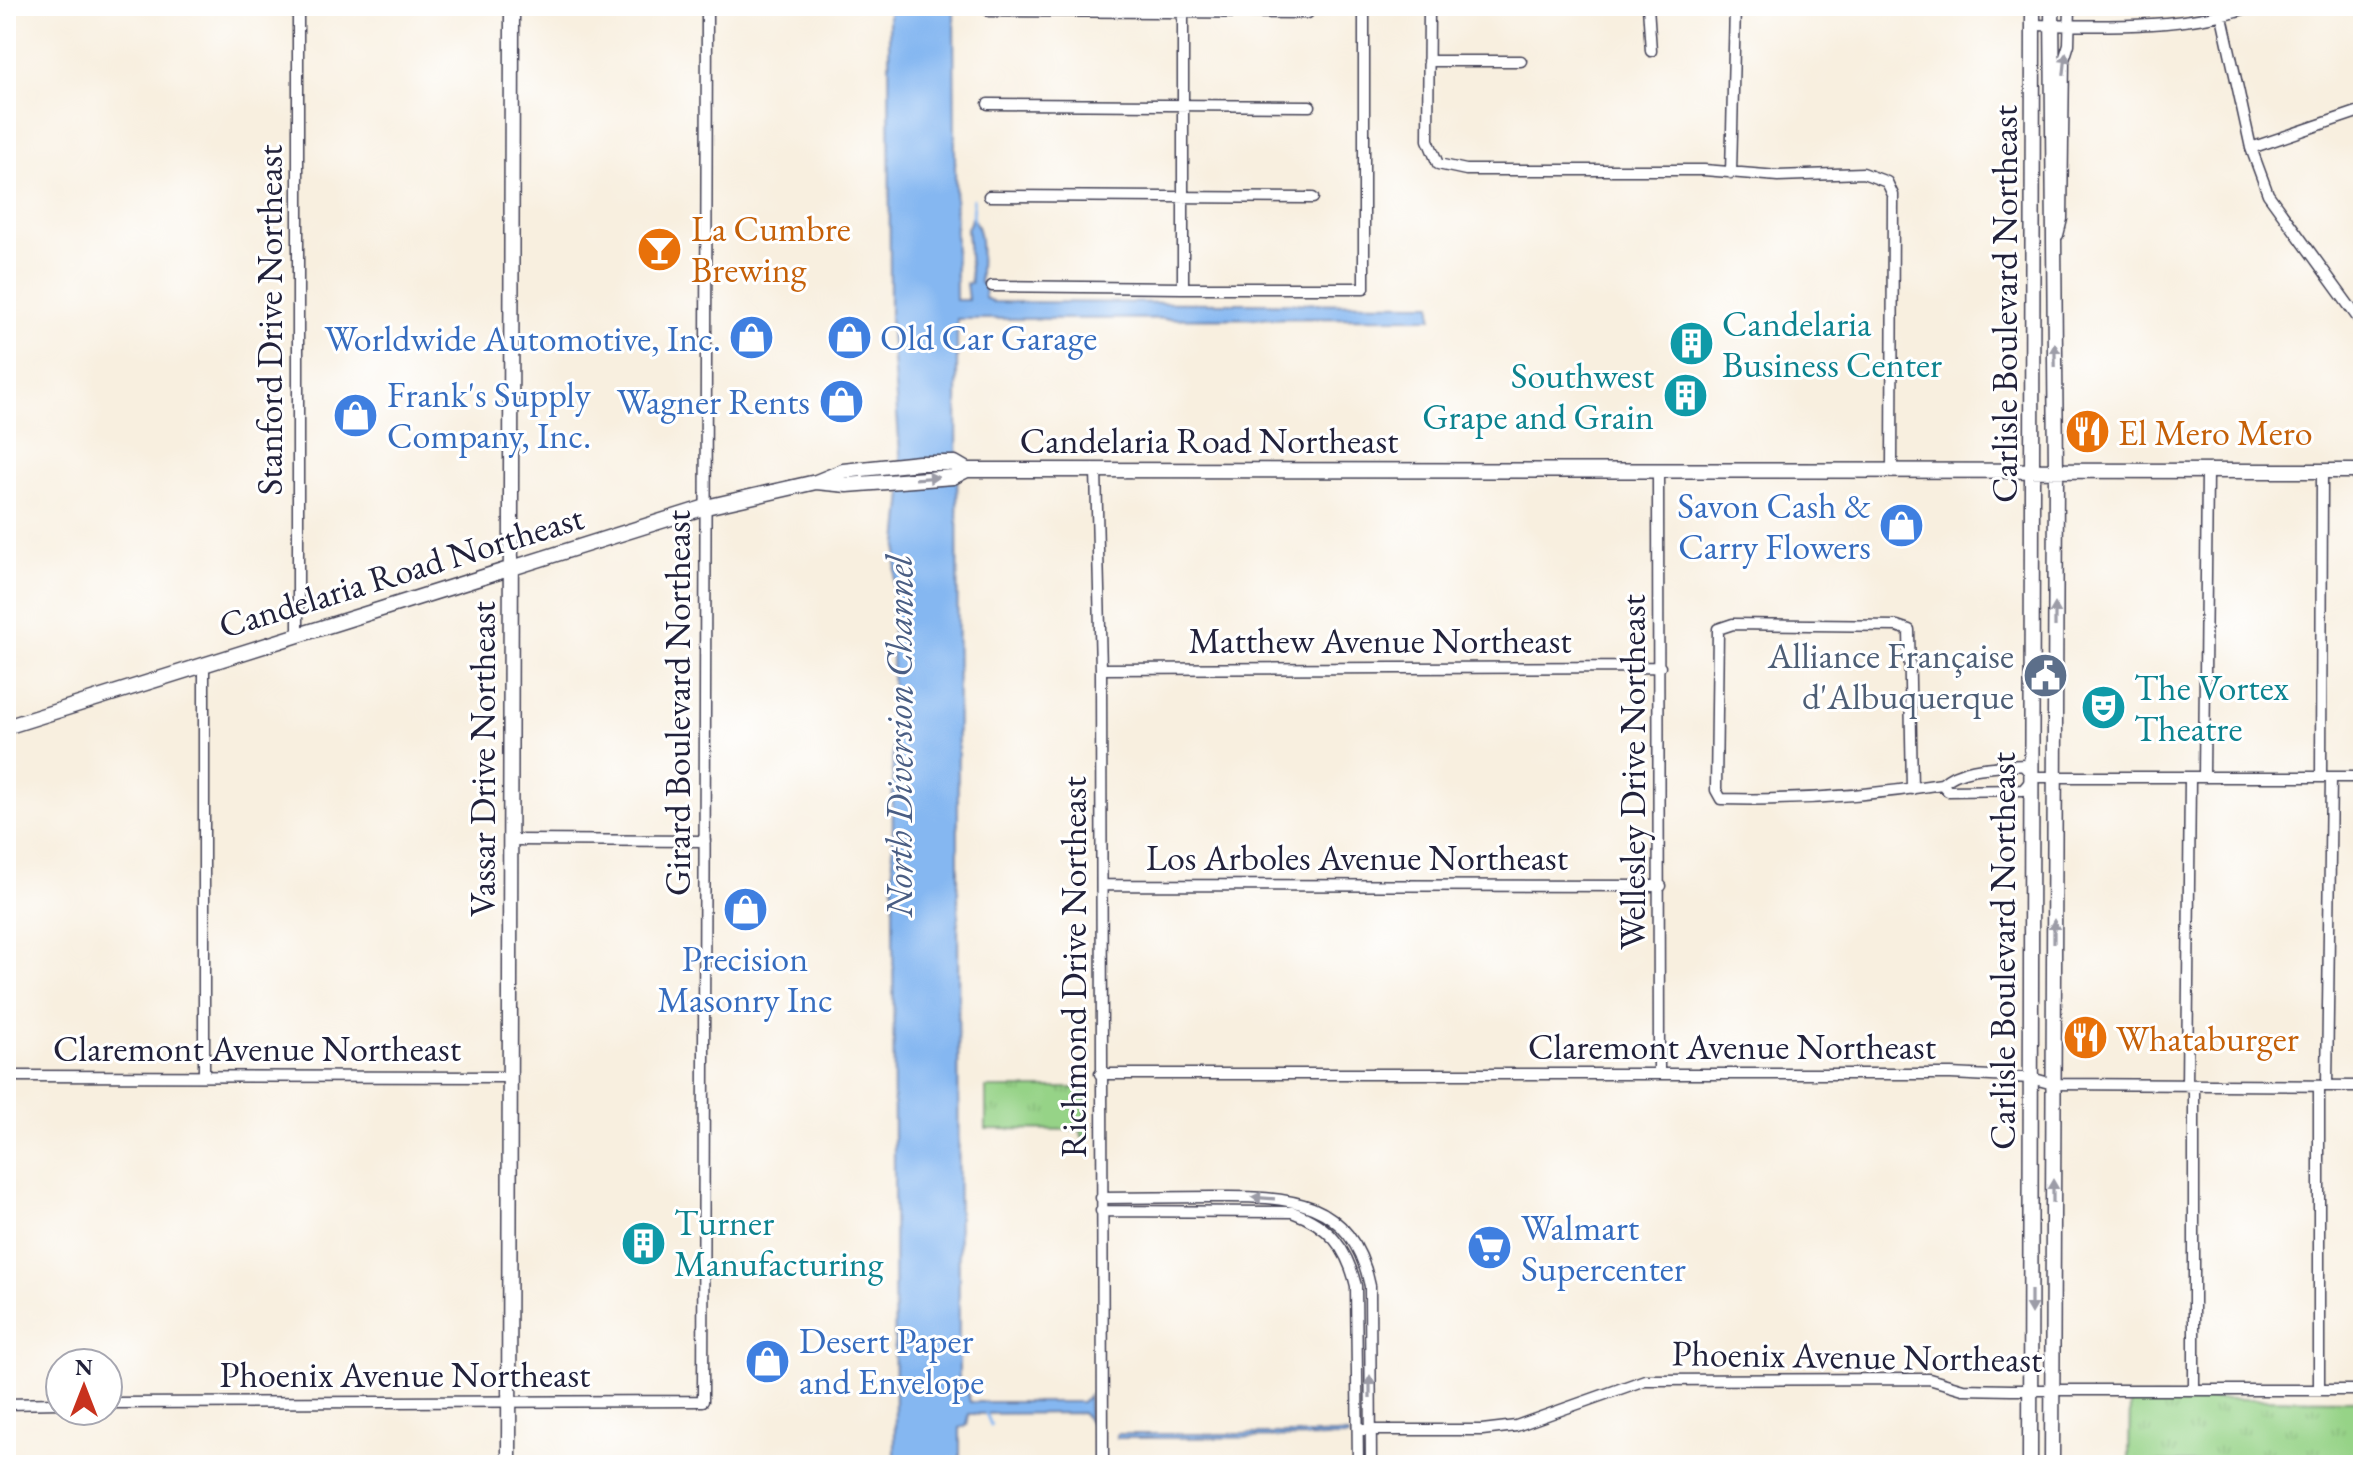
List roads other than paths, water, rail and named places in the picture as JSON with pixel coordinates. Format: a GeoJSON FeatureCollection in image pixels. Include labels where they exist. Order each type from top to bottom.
{"type":"FeatureCollection","features":[{"type":"Feature","properties":{"kind":"main road","name":"Vassar Drive Northeast"},"geometry":{"type":"LineString","coordinates":[[509,1465],[512,6]]}},
{"type":"Feature","properties":{"kind":"main road","name":"Carlisle Boulevard Northeast"},"geometry":{"type":"LineString","coordinates":[[2030,1465],[2034,777],[2033,6]]}},
{"type":"Feature","properties":{"kind":"main road","name":"Carlisle Boulevard Northeast"},"geometry":{"type":"LineString","coordinates":[[2052,6],[2056,472],[2052,1465]]}},
{"type":"Feature","properties":{"kind":"main road","name":"Candelaria Road Northeast"},"geometry":{"type":"LineString","coordinates":[[6,727],[706,507],[816,482],[843,471],[955,463],[967,470]]}},
{"type":"Feature","properties":{"kind":"main road","name":"Candelaria Road Northeast"},"geometry":{"type":"LineString","coordinates":[[816,482],[847,485],[953,477],[967,470],[2363,471]]}},
{"type":"Feature","properties":{"kind":"main road"},"geometry":{"type":"LineString","coordinates":[[2031,1217],[2042,1224],[2044,1232],[2044,1290],[2052,1310]]}},
{"type":"Feature","properties":{"kind":"street","name":"Stanford Drive Northeast"},"geometry":{"type":"LineString","coordinates":[[298,6],[298,634]]}},
{"type":"Feature","properties":{"kind":"street","name":"Girard Boulevard Northeast"},"geometry":{"type":"LineString","coordinates":[[703,1401],[707,6]]}},
{"type":"Feature","properties":{"kind":"street"},"geometry":{"type":"LineString","coordinates":[[992,286],[1364,288],[1364,6]]}},
{"type":"Feature","properties":{"kind":"street"},"geometry":{"type":"LineString","coordinates":[[1429,6],[1428,140],[1438,164],[1466,170],[1863,173],[1887,182],[1893,195],[1892,472]]}},
{"type":"Feature","properties":{"kind":"street"},"geometry":{"type":"LineString","coordinates":[[1648,6],[1651,51]]}},
{"type":"Feature","properties":{"kind":"street"},"geometry":{"type":"LineString","coordinates":[[1731,173],[1735,6]]}},
{"type":"Feature","properties":{"kind":"street"},"geometry":{"type":"LineString","coordinates":[[2054,253],[2062,219],[2064,60],[2070,6]]}},
{"type":"Feature","properties":{"kind":"street"},"geometry":{"type":"LineString","coordinates":[[2033,25],[2166,24],[2222,16],[2253,6]]}},
{"type":"Feature","properties":{"kind":"street"},"geometry":{"type":"LineString","coordinates":[[1183,10],[1183,288]]}},
{"type":"Feature","properties":{"kind":"street"},"geometry":{"type":"LineString","coordinates":[[989,11],[1308,13]]}},
{"type":"Feature","properties":{"kind":"street"},"geometry":{"type":"LineString","coordinates":[[2222,16],[2251,148],[2268,194],[2283,219],[2363,325]]}},
{"type":"Feature","properties":{"kind":"street"},"geometry":{"type":"LineString","coordinates":[[1428,61],[1521,61]]}},
{"type":"Feature","properties":{"kind":"street"},"geometry":{"type":"LineString","coordinates":[[988,104],[1310,106]]}},
{"type":"Feature","properties":{"kind":"street"},"geometry":{"type":"LineString","coordinates":[[2251,148],[2363,110]]}},
{"type":"Feature","properties":{"kind":"street"},"geometry":{"type":"LineString","coordinates":[[989,196],[1313,198]]}},
{"type":"Feature","properties":{"kind":"street","name":"Richmond Drive Northeast"},"geometry":{"type":"LineString","coordinates":[[1096,470],[1101,669],[1103,1465]]}},
{"type":"Feature","properties":{"kind":"street","name":"Wellesley Drive Northeast"},"geometry":{"type":"LineString","coordinates":[[1658,471],[1659,1073]]}},
{"type":"Feature","properties":{"kind":"street"},"geometry":{"type":"LineString","coordinates":[[2319,1389],[2326,777],[2322,471]]}},
{"type":"Feature","properties":{"kind":"street"},"geometry":{"type":"LineString","coordinates":[[2204,777],[2207,472]]}},
{"type":"Feature","properties":{"kind":"street"},"geometry":{"type":"LineString","coordinates":[[1912,789],[1912,637],[1909,630],[1897,626],[1747,624],[1723,625],[1718,629],[1716,790],[1721,799],[1843,798],[1912,789],[1942,784],[1951,777],[1966,773],[2023,765],[2034,777],[2363,777]]}},
{"type":"Feature","properties":{"kind":"street"},"geometry":{"type":"LineString","coordinates":[[204,664],[204,1074]]}},
{"type":"Feature","properties":{"kind":"street","name":"Matthew Avenue Northeast"},"geometry":{"type":"LineString","coordinates":[[1101,669],[1660,667]]}},
{"type":"Feature","properties":{"kind":"street"},"geometry":{"type":"LineString","coordinates":[[1942,784],[1948,791],[2023,790],[2034,777]]}},
{"type":"Feature","properties":{"kind":"street"},"geometry":{"type":"LineString","coordinates":[[2190,778],[2194,1389]]}},
{"type":"Feature","properties":{"kind":"street"},"geometry":{"type":"LineString","coordinates":[[512,840],[705,841]]}},
{"type":"Feature","properties":{"kind":"street","name":"Los Arboles Avenue Northeast"},"geometry":{"type":"LineString","coordinates":[[1102,885],[1661,886]]}},
{"type":"Feature","properties":{"kind":"street","name":"Claremont Avenue Northeast"},"geometry":{"type":"LineString","coordinates":[[1100,1074],[1951,1074],[2031,1078],[2053,1084],[2363,1086]]}},
{"type":"Feature","properties":{"kind":"street","name":"Claremont Avenue Northeast"},"geometry":{"type":"LineString","coordinates":[[6,1076],[509,1077]]}},
{"type":"Feature","properties":{"kind":"street"},"geometry":{"type":"LineString","coordinates":[[1101,1198],[1255,1197],[1294,1200],[1313,1206],[1339,1223],[1355,1242],[1365,1263],[1370,1286],[1371,1465]]}},
{"type":"Feature","properties":{"kind":"street"},"geometry":{"type":"LineString","coordinates":[[1101,1211],[1292,1212],[1321,1225],[1342,1247],[1356,1286],[1358,1465]]}},
{"type":"Feature","properties":{"kind":"street","name":"Phoenix Avenue Northeast"},"geometry":{"type":"LineString","coordinates":[[1358,1430],[1482,1430],[1516,1426],[1645,1380],[1929,1379],[1963,1389],[2363,1390]]}},
{"type":"Feature","properties":{"kind":"street","name":"Phoenix Avenue Northeast"},"geometry":{"type":"LineString","coordinates":[[124,1403],[703,1401]]}},
{"type":"Feature","properties":{"kind":"street"},"geometry":{"type":"LineString","coordinates":[[6,1404],[44,1403]]}},
{"type":"Feature","properties":{"kind":"water","name":"North Diversion Channel"},"geometry":{"type":"Polygon","coordinates":[[[889,6],[954,6],[956,300],[968,300],[966,284],[971,283],[967,229],[972,218],[980,240],[980,283],[984,284],[985,298],[993,302],[1432,304],[1432,318],[957,319],[959,1388],[967,1388],[970,1402],[1082,1402],[1088,1395],[1089,1421],[1082,1413],[969,1414],[967,1425],[960,1428],[960,1465],[895,1465],[892,605],[903,493],[890,319],[889,6]]]}},
{"type":"Feature","properties":{"kind":"water"},"geometry":{"type":"Polygon","coordinates":[[[1117,1434],[1348,1434],[1348,1437],[1117,1438],[1117,1434]]]}},
{"type":"Feature","properties":{"kind":"waterway"},"geometry":{"type":"LineString","coordinates":[[973,199],[973,223]]}},
{"type":"Feature","properties":{"kind":"waterway"},"geometry":{"type":"LineString","coordinates":[[985,1411],[991,1425]]}},
{"type":"Feature","properties":{"kind":"place","name":"La Cumbre Brewing"},"geometry":{"type":"Point","coordinates":[660,249]}},
{"type":"Feature","properties":{"kind":"place","name":"Old Car Garage"},"geometry":{"type":"Point","coordinates":[849,337]}},
{"type":"Feature","properties":{"kind":"place","name":"Worldwide Automotive, Inc."},"geometry":{"type":"Point","coordinates":[752,338]}},
{"type":"Feature","properties":{"kind":"place","name":"Candelaria Business Center"},"geometry":{"type":"Point","coordinates":[1691,344]}},
{"type":"Feature","properties":{"kind":"place","name":"Southwest Grape and Grain"},"geometry":{"type":"Point","coordinates":[1685,396]}},
{"type":"Feature","properties":{"kind":"place","name":"Wagner Rents"},"geometry":{"type":"Point","coordinates":[841,401]}},
{"type":"Feature","properties":{"kind":"place","name":"Frank's Supply Company, Inc."},"geometry":{"type":"Point","coordinates":[356,415]}},
{"type":"Feature","properties":{"kind":"place","name":"El Mero Mero"},"geometry":{"type":"Point","coordinates":[2087,432]}},
{"type":"Feature","properties":{"kind":"place","name":"Savon Cash & Carry Flowers"},"geometry":{"type":"Point","coordinates":[1902,526]}},
{"type":"Feature","properties":{"kind":"place","name":"Alliance Française d'Albuquerque"},"geometry":{"type":"Point","coordinates":[2045,676]}},
{"type":"Feature","properties":{"kind":"place","name":"The Vortex Theatre"},"geometry":{"type":"Point","coordinates":[2103,708]}},
{"type":"Feature","properties":{"kind":"place","name":"Precision Masonry Inc"},"geometry":{"type":"Point","coordinates":[745,909]}},
{"type":"Feature","properties":{"kind":"place","name":"Whataburger"},"geometry":{"type":"Point","coordinates":[2085,1038]}},
{"type":"Feature","properties":{"kind":"place","name":"Turner Manufacturing"},"geometry":{"type":"Point","coordinates":[643,1243]}},
{"type":"Feature","properties":{"kind":"place","name":"Walmart Supercenter"},"geometry":{"type":"Point","coordinates":[1490,1248]}},
{"type":"Feature","properties":{"kind":"place","name":"Desert Paper and Envelope"},"geometry":{"type":"Point","coordinates":[768,1361]}}]}
